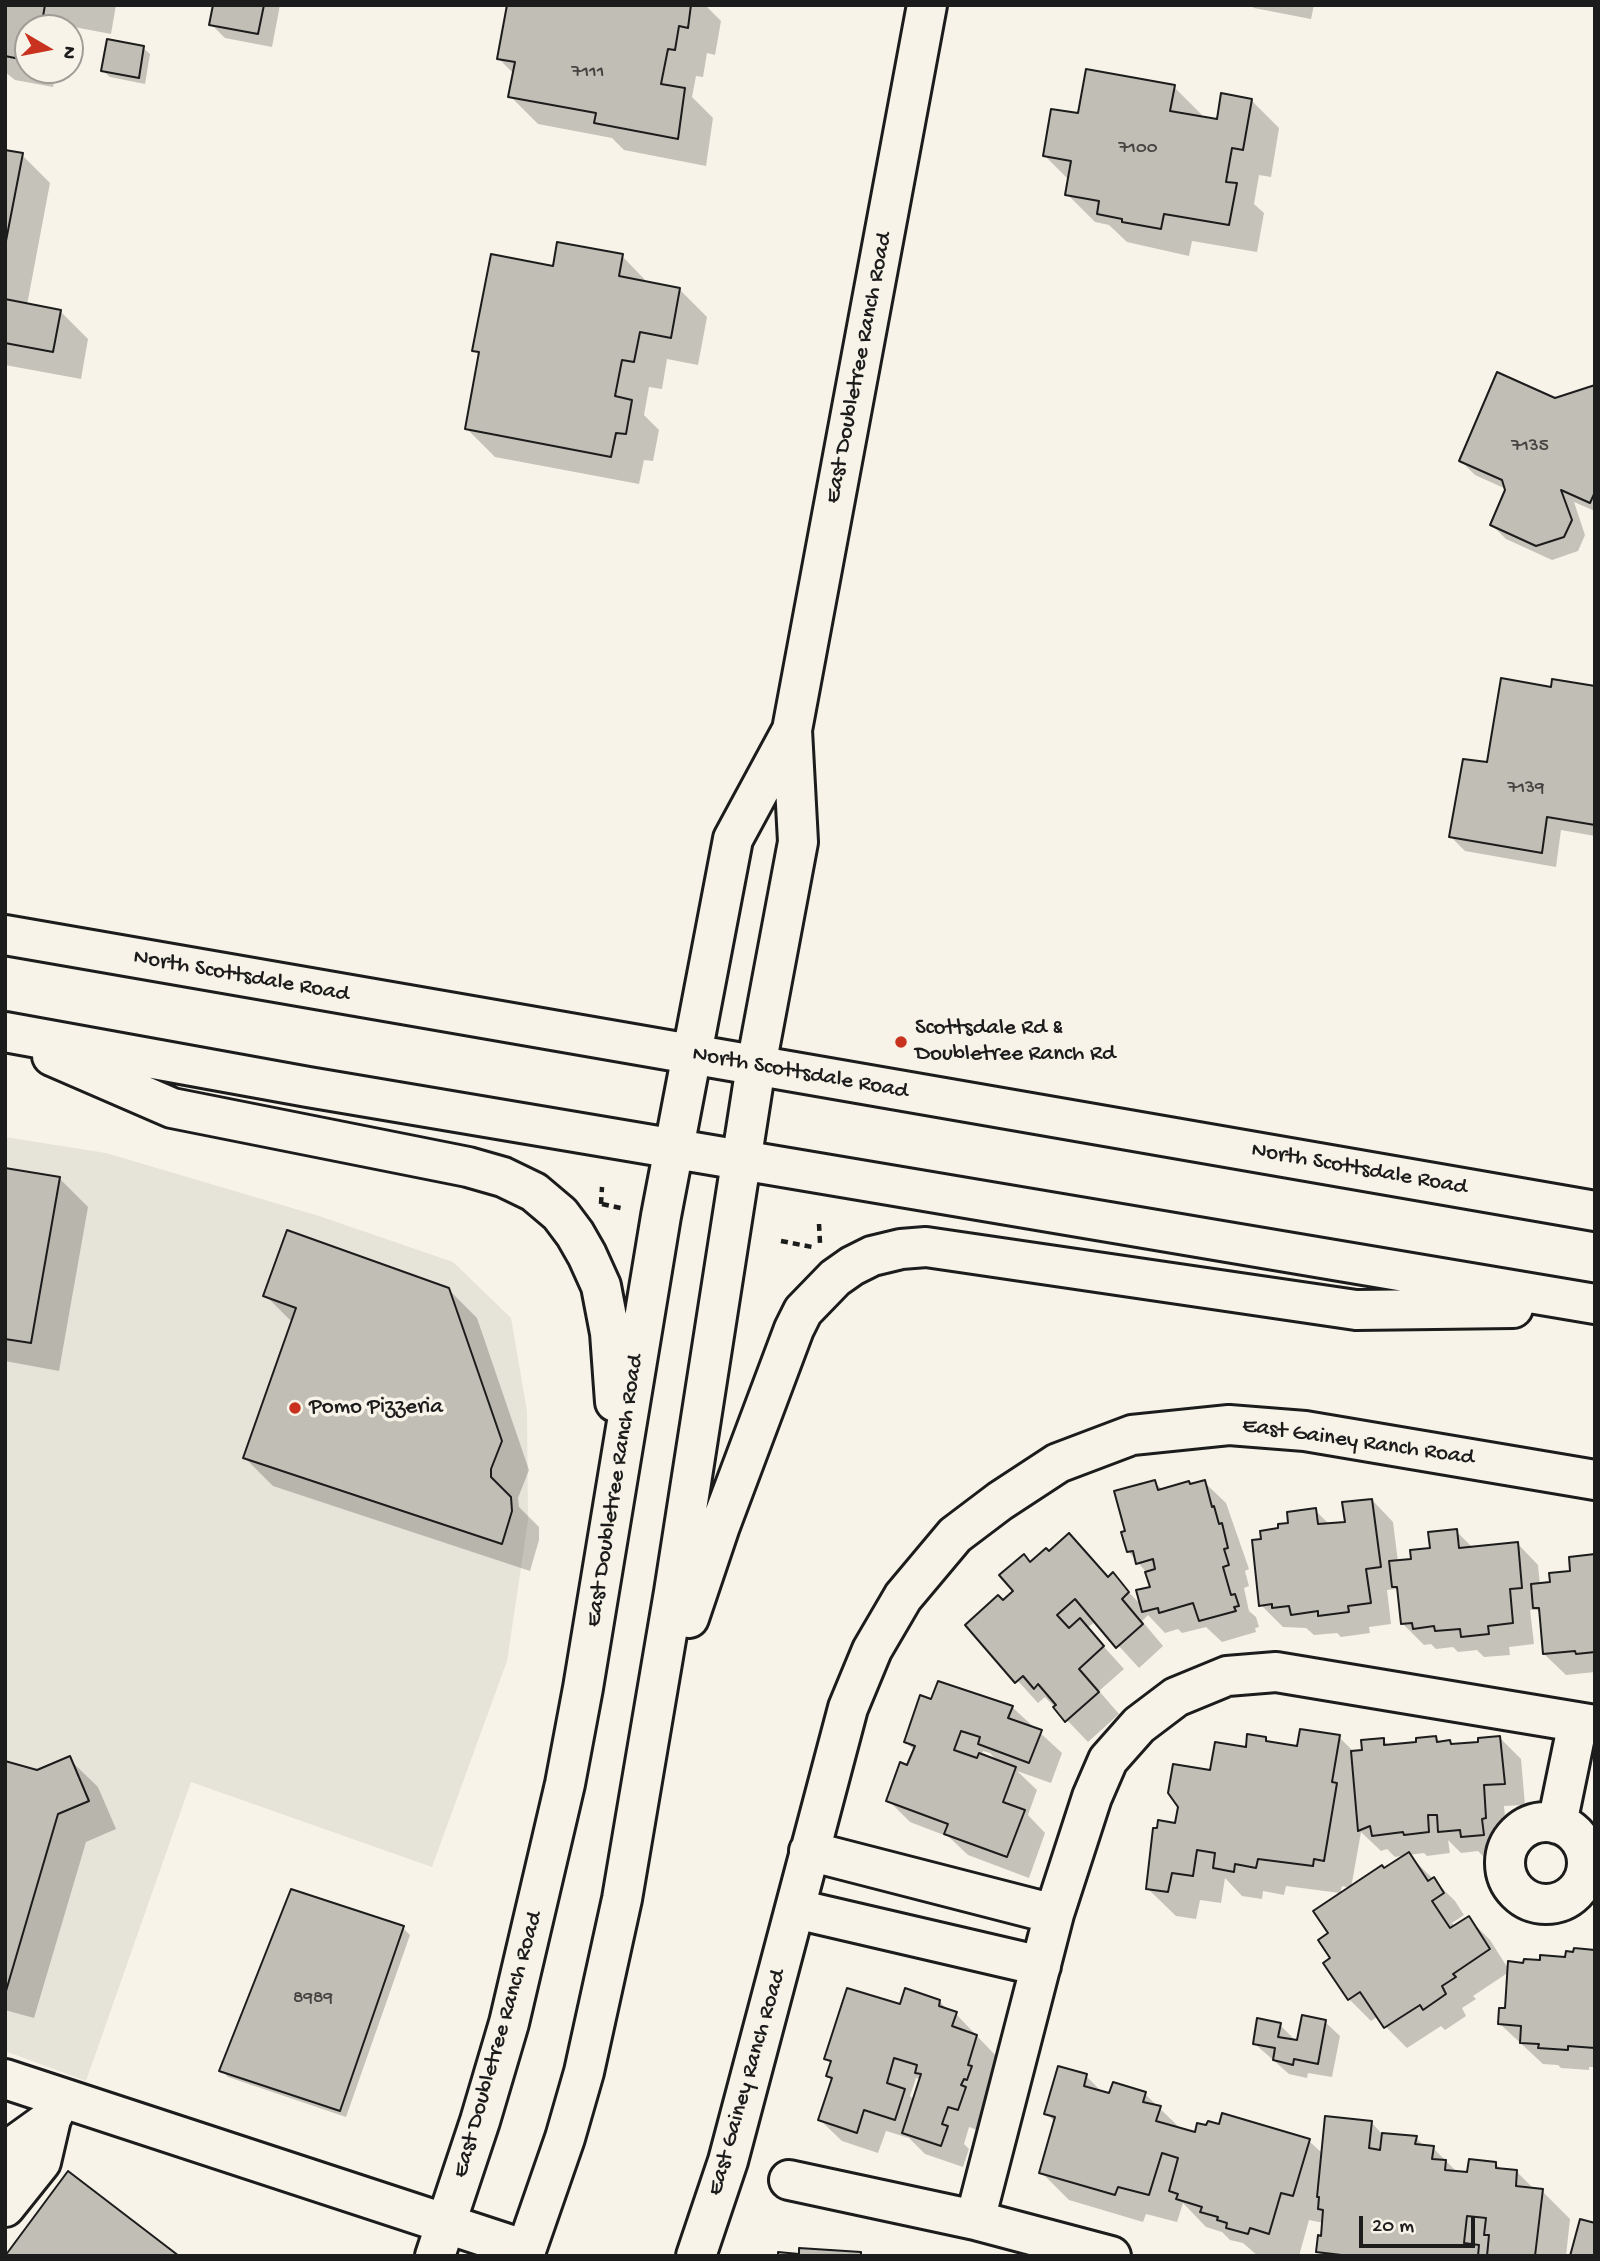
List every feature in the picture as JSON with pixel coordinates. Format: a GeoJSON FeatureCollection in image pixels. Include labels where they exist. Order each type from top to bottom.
{"type":"FeatureCollection","features":[{"type":"Feature","properties":{"kind":"main road","name":"East Doubletree Ranch Road"},"geometry":{"type":"LineString","coordinates":[[525,2253],[565,2138],[593,2039],[612,1951],[674,1592],[756,1066],[798,842],[792,730],[927,5]]}},
{"type":"Feature","properties":{"kind":"main road","name":"East Doubletree Ranch Road"},"geometry":{"type":"LineString","coordinates":[[441,2240],[509,2023],[550,1857],[583,1688],[674,1148],[733,839],[792,730]]}},
{"type":"Feature","properties":{"kind":"main road","name":"North Scottsdale Road"},"geometry":{"type":"LineString","coordinates":[[5,935],[1595,1211]]}},
{"type":"Feature","properties":{"kind":"main road"},"geometry":{"type":"LineString","coordinates":[[5,1035],[1595,1306]]}},
{"type":"Feature","properties":{"kind":"main road"},"geometry":{"type":"LineString","coordinates":[[5,1035],[172,1108],[468,1167],[503,1177],[534,1192],[554,1209],[575,1234],[601,1286],[610,1333],[615,1399],[616,1487]]}},
{"type":"Feature","properties":{"kind":"main road"},"geometry":{"type":"LineString","coordinates":[[644,1771],[699,1585],[794,1329],[803,1311],[821,1290],[852,1266],[873,1256],[901,1249],[926,1247],[1356,1310],[1595,1306]]}},
{"type":"Feature","properties":{"kind":"main road","name":"East Gainey Ranch Road"},"geometry":{"type":"LineString","coordinates":[[696,2256],[728,2161],[848,1708],[872,1650],[903,1597],[955,1535],[1058,1463],[1132,1435],[1229,1425],[1305,1431],[1595,1480]]}},
{"type":"Feature","properties":{"kind":"main road"},"geometry":{"type":"LineString","coordinates":[[975,2220],[1054,1914],[1092,1797],[1108,1760],[1139,1725],[1176,1697],[1227,1676],[1276,1672],[1586,1723],[1557,1824]]}},
{"type":"Feature","properties":{"kind":"main road"},"geometry":{"type":"LineString","coordinates":[[809,1851],[1054,1914]]}},
{"type":"Feature","properties":{"kind":"main road"},"geometry":{"type":"LineString","coordinates":[[796,1909],[1041,1966]]}},
{"type":"Feature","properties":{"kind":"main road"},"geometry":{"type":"LineString","coordinates":[[5,2080],[56,2109],[441,2240],[525,2253]]}},
{"type":"Feature","properties":{"kind":"main road"},"geometry":{"type":"LineString","coordinates":[[5,2160],[19,2142],[56,2109]]}},
{"type":"Feature","properties":{"kind":"main road"},"geometry":{"type":"LineString","coordinates":[[5,2207],[41,2162],[56,2109]]}},
{"type":"Feature","properties":{"kind":"main road"},"geometry":{"type":"LineString","coordinates":[[789,2180],[975,2220],[1111,2256]]}},
{"type":"Feature","properties":{"kind":"path"},"geometry":{"type":"LineString","coordinates":[[602,1187],[602,1203],[629,1209]]}},
{"type":"Feature","properties":{"kind":"path"},"geometry":{"type":"LineString","coordinates":[[781,1241],[820,1248],[819,1224]]}},
{"type":"Feature","properties":{"kind":"shaded area"},"geometry":{"type":"Polygon","coordinates":[[[5,1137],[106,1153],[319,1216],[453,1262],[511,1318],[527,1411],[528,1521],[507,1661],[432,1867],[191,1782],[86,2081],[5,2051],[5,1137]]]}},
{"type":"Feature","properties":{"kind":"building"},"geometry":{"type":"Polygon","coordinates":[[[5,5],[45,5],[43,14],[14,14],[14,58],[5,56],[5,5]]]}},
{"type":"Feature","properties":{"kind":"building"},"geometry":{"type":"Polygon","coordinates":[[[213,5],[264,5],[258,34],[209,25],[213,5]]]}},
{"type":"Feature","properties":{"kind":"building"},"geometry":{"type":"Polygon","coordinates":[[[507,5],[691,5],[688,28],[679,26],[675,50],[668,49],[661,84],[685,88],[678,139],[594,123],[596,113],[508,97],[515,62],[497,59],[507,5]]]}},
{"type":"Feature","properties":{"kind":"building"},"geometry":{"type":"Polygon","coordinates":[[[107,39],[144,46],[139,78],[101,71],[107,39]]]}},
{"type":"Feature","properties":{"kind":"building"},"geometry":{"type":"Polygon","coordinates":[[[1086,69],[1175,85],[1170,111],[1217,119],[1221,93],[1252,99],[1243,150],[1232,148],[1226,182],[1237,183],[1229,225],[1164,214],[1161,229],[1122,222],[1122,219],[1097,214],[1099,201],[1065,195],[1071,161],[1043,156],[1051,109],[1078,113],[1086,69]]]}},
{"type":"Feature","properties":{"kind":"building"},"geometry":{"type":"Polygon","coordinates":[[[5,150],[23,153],[5,246],[5,150]]]}},
{"type":"Feature","properties":{"kind":"building"},"geometry":{"type":"Polygon","coordinates":[[[557,242],[623,254],[619,276],[680,288],[671,338],[640,332],[634,362],[622,360],[615,396],[632,400],[626,434],[616,433],[611,457],[465,429],[479,352],[472,351],[491,254],[553,266],[557,242]]]}},
{"type":"Feature","properties":{"kind":"building"},"geometry":{"type":"Polygon","coordinates":[[[5,299],[61,310],[53,352],[5,343],[5,299]]]}},
{"type":"Feature","properties":{"kind":"building"},"geometry":{"type":"Polygon","coordinates":[[[1497,372],[1555,398],[1595,385],[1595,492],[1590,503],[1561,490],[1572,520],[1564,537],[1536,546],[1490,525],[1505,490],[1502,480],[1459,461],[1497,372]]]}},
{"type":"Feature","properties":{"kind":"building"},"geometry":{"type":"Polygon","coordinates":[[[1501,678],[1551,687],[1552,679],[1595,686],[1595,825],[1547,817],[1542,853],[1449,837],[1463,759],[1487,762],[1501,678]]]}},
{"type":"Feature","properties":{"kind":"building"},"geometry":{"type":"Polygon","coordinates":[[[5,1168],[60,1177],[31,1343],[5,1339],[5,1168]]]}},
{"type":"Feature","properties":{"kind":"building"},"geometry":{"type":"Polygon","coordinates":[[[287,1230],[449,1288],[502,1441],[491,1469],[491,1477],[511,1497],[512,1511],[502,1544],[243,1458],[296,1308],[263,1296],[287,1230]]]}},
{"type":"Feature","properties":{"kind":"building"},"geometry":{"type":"Polygon","coordinates":[[[1155,1480],[1158,1490],[1189,1481],[1190,1484],[1205,1480],[1212,1507],[1214,1506],[1219,1524],[1222,1523],[1228,1548],[1224,1549],[1229,1565],[1223,1567],[1231,1595],[1235,1594],[1239,1606],[1234,1607],[1236,1611],[1199,1621],[1193,1603],[1159,1613],[1158,1608],[1142,1612],[1136,1590],[1150,1587],[1145,1572],[1155,1569],[1153,1559],[1136,1564],[1133,1551],[1127,1552],[1121,1532],[1125,1531],[1114,1491],[1155,1480]]]}},
{"type":"Feature","properties":{"kind":"building"},"geometry":{"type":"Polygon","coordinates":[[[1372,1499],[1381,1567],[1366,1569],[1371,1603],[1348,1606],[1349,1612],[1318,1616],[1318,1611],[1291,1615],[1289,1606],[1259,1606],[1252,1540],[1261,1539],[1260,1531],[1288,1523],[1287,1512],[1316,1508],[1318,1524],[1345,1522],[1342,1502],[1372,1499]]]}},
{"type":"Feature","properties":{"kind":"building"},"geometry":{"type":"Polygon","coordinates":[[[1457,1529],[1459,1548],[1518,1542],[1522,1588],[1510,1589],[1513,1623],[1488,1626],[1489,1634],[1461,1637],[1460,1629],[1435,1631],[1434,1626],[1413,1629],[1412,1623],[1401,1624],[1397,1587],[1392,1587],[1389,1561],[1411,1559],[1410,1550],[1430,1548],[1428,1532],[1457,1529]]]}},
{"type":"Feature","properties":{"kind":"building"},"geometry":{"type":"Polygon","coordinates":[[[1069,1533],[1108,1577],[1113,1572],[1129,1592],[1122,1599],[1143,1624],[1116,1648],[1075,1599],[1057,1615],[1069,1628],[1080,1618],[1104,1646],[1079,1669],[1099,1692],[1065,1722],[1053,1707],[1056,1705],[1038,1684],[1034,1689],[1023,1676],[1015,1683],[965,1625],[998,1595],[1003,1600],[1013,1591],[999,1575],[1024,1554],[1030,1562],[1046,1548],[1049,1551],[1069,1533]]]}},
{"type":"Feature","properties":{"kind":"building"},"geometry":{"type":"Polygon","coordinates":[[[1595,1554],[1595,1652],[1543,1654],[1539,1608],[1533,1608],[1531,1584],[1550,1582],[1549,1573],[1570,1571],[1569,1557],[1595,1554]]]}},
{"type":"Feature","properties":{"kind":"building"},"geometry":{"type":"Polygon","coordinates":[[[938,1681],[1013,1706],[1008,1718],[1042,1730],[1029,1763],[978,1744],[980,1737],[961,1731],[954,1750],[977,1758],[979,1753],[1016,1767],[1003,1802],[1025,1810],[1007,1857],[944,1834],[948,1824],[886,1801],[900,1762],[907,1765],[915,1746],[904,1742],[920,1695],[931,1699],[938,1681]]]}},
{"type":"Feature","properties":{"kind":"building"},"geometry":{"type":"Polygon","coordinates":[[[1300,1729],[1340,1735],[1332,1782],[1337,1783],[1324,1861],[1314,1859],[1313,1866],[1258,1859],[1256,1868],[1235,1864],[1234,1872],[1213,1868],[1215,1853],[1197,1850],[1193,1876],[1172,1873],[1168,1892],[1146,1889],[1153,1828],[1157,1828],[1158,1820],[1175,1823],[1178,1807],[1168,1793],[1173,1764],[1210,1770],[1215,1742],[1246,1747],[1247,1734],[1266,1737],[1266,1741],[1297,1746],[1300,1729]]]}},
{"type":"Feature","properties":{"kind":"building"},"geometry":{"type":"Polygon","coordinates":[[[1436,1736],[1437,1742],[1450,1740],[1451,1744],[1478,1742],[1478,1738],[1500,1736],[1505,1784],[1484,1785],[1484,1835],[1461,1837],[1460,1830],[1438,1832],[1437,1815],[1428,1815],[1429,1832],[1372,1836],[1370,1826],[1358,1831],[1351,1751],[1362,1750],[1361,1740],[1384,1738],[1384,1745],[1416,1742],[1416,1738],[1436,1736]]]}},
{"type":"Feature","properties":{"kind":"building"},"geometry":{"type":"Polygon","coordinates":[[[70,1756],[89,1801],[58,1814],[6,1991],[5,1761],[37,1770],[70,1756]]]}},
{"type":"Feature","properties":{"kind":"building"},"geometry":{"type":"Polygon","coordinates":[[[1409,1852],[1428,1881],[1434,1877],[1444,1893],[1432,1901],[1450,1928],[1469,1916],[1490,1949],[1453,1974],[1456,1977],[1442,1986],[1446,1994],[1423,2010],[1420,2005],[1384,2028],[1360,1992],[1348,2000],[1323,1963],[1330,1958],[1318,1940],[1328,1933],[1313,1911],[1382,1865],[1384,1868],[1409,1852]]]}},
{"type":"Feature","properties":{"kind":"building"},"geometry":{"type":"Polygon","coordinates":[[[291,1889],[404,1926],[340,2111],[219,2071],[291,1889]]]}},
{"type":"Feature","properties":{"kind":"building"},"geometry":{"type":"Polygon","coordinates":[[[1574,1948],[1595,1950],[1595,2048],[1538,2048],[1539,2044],[1520,2043],[1521,2026],[1498,2024],[1499,2008],[1505,2008],[1508,1961],[1523,1963],[1524,1959],[1540,1960],[1540,1955],[1565,1957],[1566,1951],[1573,1952],[1574,1948]]]}},
{"type":"Feature","properties":{"kind":"building"},"geometry":{"type":"Polygon","coordinates":[[[847,1988],[900,2004],[905,1988],[940,2000],[939,2006],[957,2012],[952,2026],[977,2035],[968,2065],[972,2066],[967,2080],[964,2079],[961,2085],[966,2087],[958,2110],[948,2107],[942,2124],[948,2126],[941,2146],[902,2133],[921,2074],[915,2073],[917,2065],[894,2058],[887,2083],[905,2089],[895,2120],[864,2110],[857,2133],[818,2120],[832,2078],[826,2076],[831,2061],[824,2059],[847,1988]]]}},
{"type":"Feature","properties":{"kind":"building"},"geometry":{"type":"Polygon","coordinates":[[[1302,2015],[1326,2020],[1318,2064],[1294,2059],[1293,2065],[1273,2060],[1275,2048],[1253,2044],[1257,2018],[1281,2023],[1278,2037],[1297,2040],[1302,2015]]]}},
{"type":"Feature","properties":{"kind":"building"},"geometry":{"type":"Polygon","coordinates":[[[1058,2066],[1087,2074],[1084,2086],[1109,2093],[1113,2082],[1146,2092],[1143,2102],[1161,2106],[1156,2121],[1195,2132],[1197,2123],[1206,2125],[1208,2121],[1219,2124],[1222,2113],[1310,2139],[1293,2196],[1281,2193],[1269,2234],[1250,2228],[1248,2234],[1226,2228],[1227,2223],[1217,2220],[1218,2217],[1200,2212],[1202,2207],[1176,2199],[1178,2194],[1169,2191],[1178,2158],[1162,2153],[1149,2195],[1118,2187],[1115,2195],[1039,2173],[1055,2117],[1044,2114],[1058,2066]]]}},
{"type":"Feature","properties":{"kind":"building"},"geometry":{"type":"Polygon","coordinates":[[[1325,2116],[1372,2121],[1369,2148],[1380,2150],[1382,2133],[1417,2136],[1415,2144],[1434,2146],[1432,2159],[1446,2160],[1445,2170],[1467,2172],[1469,2159],[1496,2162],[1496,2168],[1517,2170],[1516,2186],[1543,2189],[1535,2256],[1487,2256],[1489,2235],[1484,2235],[1486,2218],[1467,2216],[1464,2243],[1479,2245],[1478,2256],[1350,2256],[1316,2252],[1318,2235],[1321,2236],[1323,2210],[1318,2209],[1317,2197],[1325,2116]]]}},
{"type":"Feature","properties":{"kind":"building"},"geometry":{"type":"Polygon","coordinates":[[[68,2171],[179,2256],[5,2256],[68,2171]]]}},
{"type":"Feature","properties":{"kind":"building"},"geometry":{"type":"Polygon","coordinates":[[[1580,2219],[1595,2223],[1595,2256],[1570,2256],[1580,2219]]]}},
{"type":"Feature","properties":{"kind":"building"},"geometry":{"type":"Polygon","coordinates":[[[799,2248],[861,2252],[861,2256],[778,2256],[778,2252],[799,2254],[799,2248]]]}},
{"type":"Feature","properties":{"kind":"place","name":"Scottsdale Rd & Doubletree Ranch Rd"},"geometry":{"type":"Point","coordinates":[901,1042]}},
{"type":"Feature","properties":{"kind":"place","name":"Pomo Pizzeria"},"geometry":{"type":"Point","coordinates":[295,1408]}}]}
